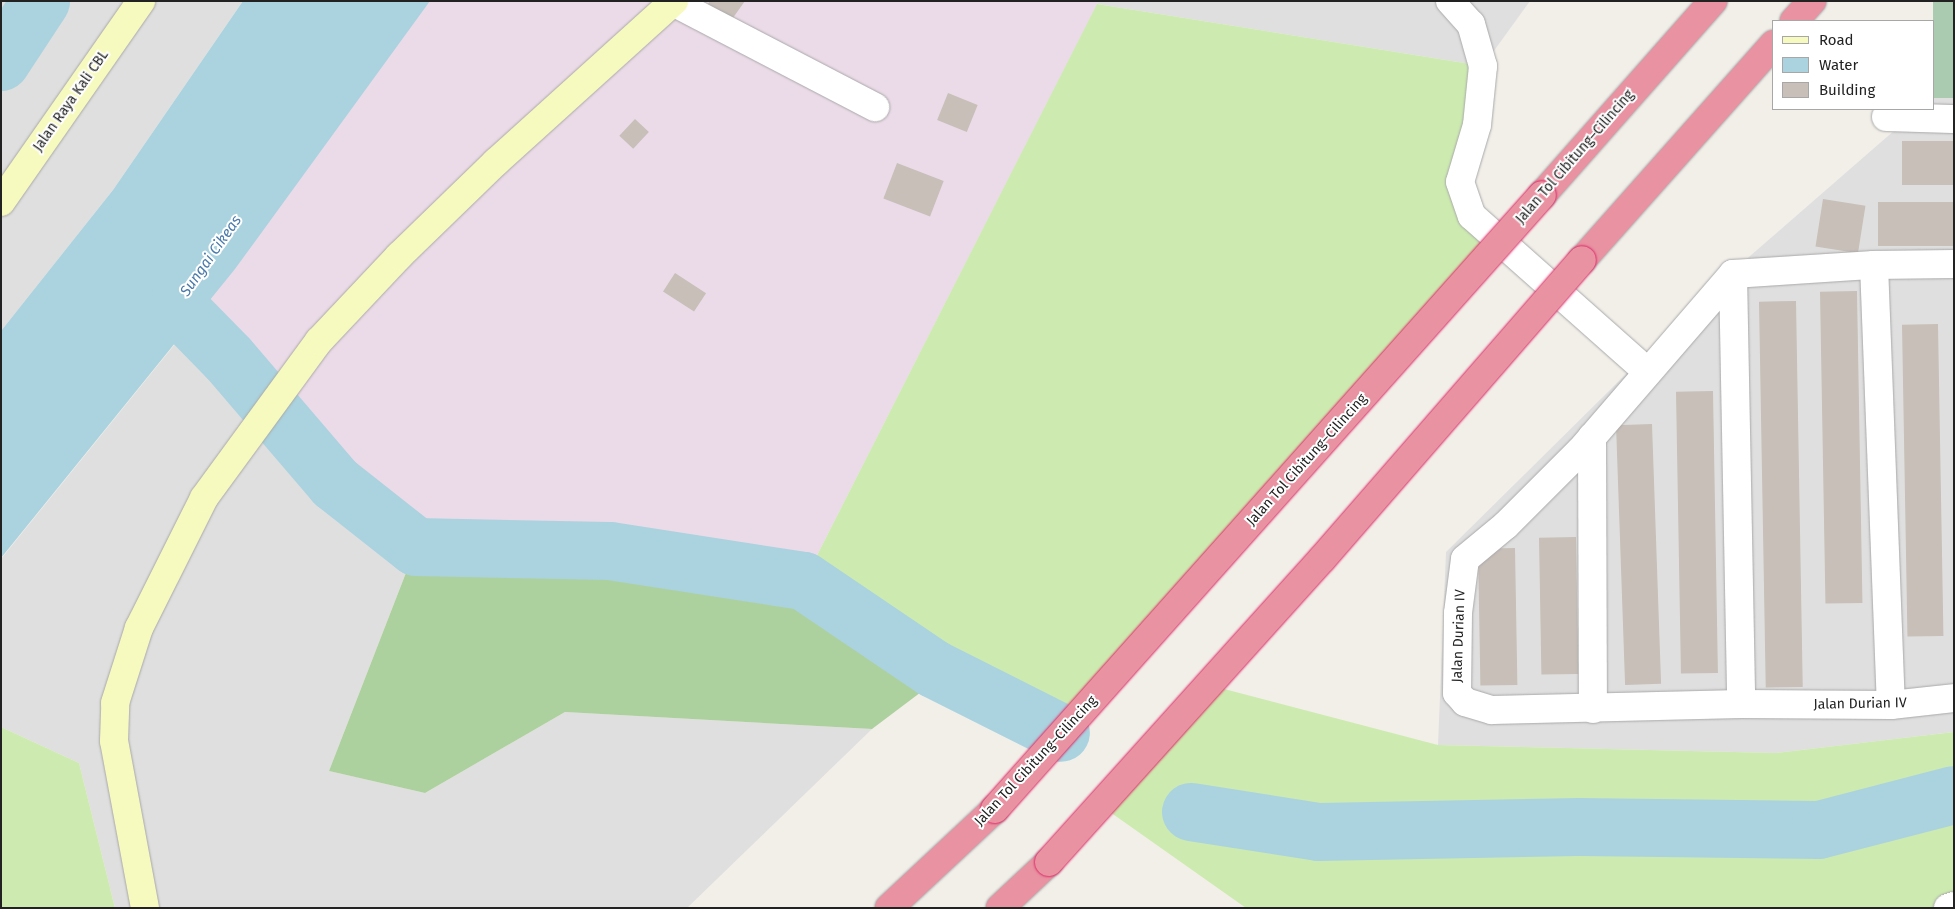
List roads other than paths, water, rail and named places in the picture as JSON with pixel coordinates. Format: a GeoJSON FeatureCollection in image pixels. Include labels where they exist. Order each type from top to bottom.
{"type":"FeatureCollection","features":[{"type":"Feature","properties":{"kind":"highway","name":"Jalan Tol Cibitung–Cilincing"},"geometry":{"type":"LineString","coordinates":[[889,908],[995,808],[1713,1]]}},
{"type":"Feature","properties":{"kind":"highway"},"geometry":{"type":"LineString","coordinates":[[1795,20],[1812,1]]}},
{"type":"Feature","properties":{"kind":"highway"},"geometry":{"type":"LineString","coordinates":[[1000,908],[1049,862],[1322,560],[1582,260],[1772,46]]}},
{"type":"Feature","properties":{"kind":"street","name":"Jalan Raya Kali CBL"},"geometry":{"type":"LineString","coordinates":[[1,202],[141,1]]}},
{"type":"Feature","properties":{"kind":"street"},"geometry":{"type":"LineString","coordinates":[[1450,1],[1471,24],[1482,66],[1477,125],[1460,182],[1472,216],[1648,372]]}},
{"type":"Feature","properties":{"kind":"street"},"geometry":{"type":"LineString","coordinates":[[145,908],[114,741],[116,703],[139,628],[204,498],[320,342],[399,256],[496,162],[674,2],[875,107]]}},
{"type":"Feature","properties":{"kind":"street"},"geometry":{"type":"LineString","coordinates":[[1886,118],[1954,119]]}},
{"type":"Feature","properties":{"kind":"street"},"geometry":{"type":"LineString","coordinates":[[1741,704],[1733,274],[1874,265],[1954,264]]}},
{"type":"Feature","properties":{"kind":"street"},"geometry":{"type":"LineString","coordinates":[[1874,265],[1891,705]]}},
{"type":"Feature","properties":{"kind":"street","name":"Jalan Durian IV"},"geometry":{"type":"LineString","coordinates":[[1733,274],[1592,437],[1506,524],[1465,559],[1458,613],[1457,693],[1465,702],[1492,710],[1741,704],[1891,705],[1954,698]]}},
{"type":"Feature","properties":{"kind":"street"},"geometry":{"type":"LineString","coordinates":[[1592,437],[1593,709]]}},
{"type":"Feature","properties":{"kind":"street"},"geometry":{"type":"LineString","coordinates":[[1948,908],[1954,906]]}},
{"type":"Feature","properties":{"kind":"water","name":"Sungai Cikeas"},"geometry":{"type":"Polygon","coordinates":[[[243,1],[430,1],[235,269],[1,558],[1,331],[113,190],[243,1]]]}},
{"type":"Feature","properties":{"kind":"waterway"},"geometry":{"type":"LineString","coordinates":[[1,62],[41,1]]}},
{"type":"Feature","properties":{"kind":"waterway"},"geometry":{"type":"LineString","coordinates":[[177,306],[228,358],[335,483],[416,547],[610,551],[804,581],[934,669],[1061,733]]}},
{"type":"Feature","properties":{"kind":"waterway"},"geometry":{"type":"LineString","coordinates":[[1191,812],[1319,832],[1579,827],[1819,830],[1954,795]]}}]}
